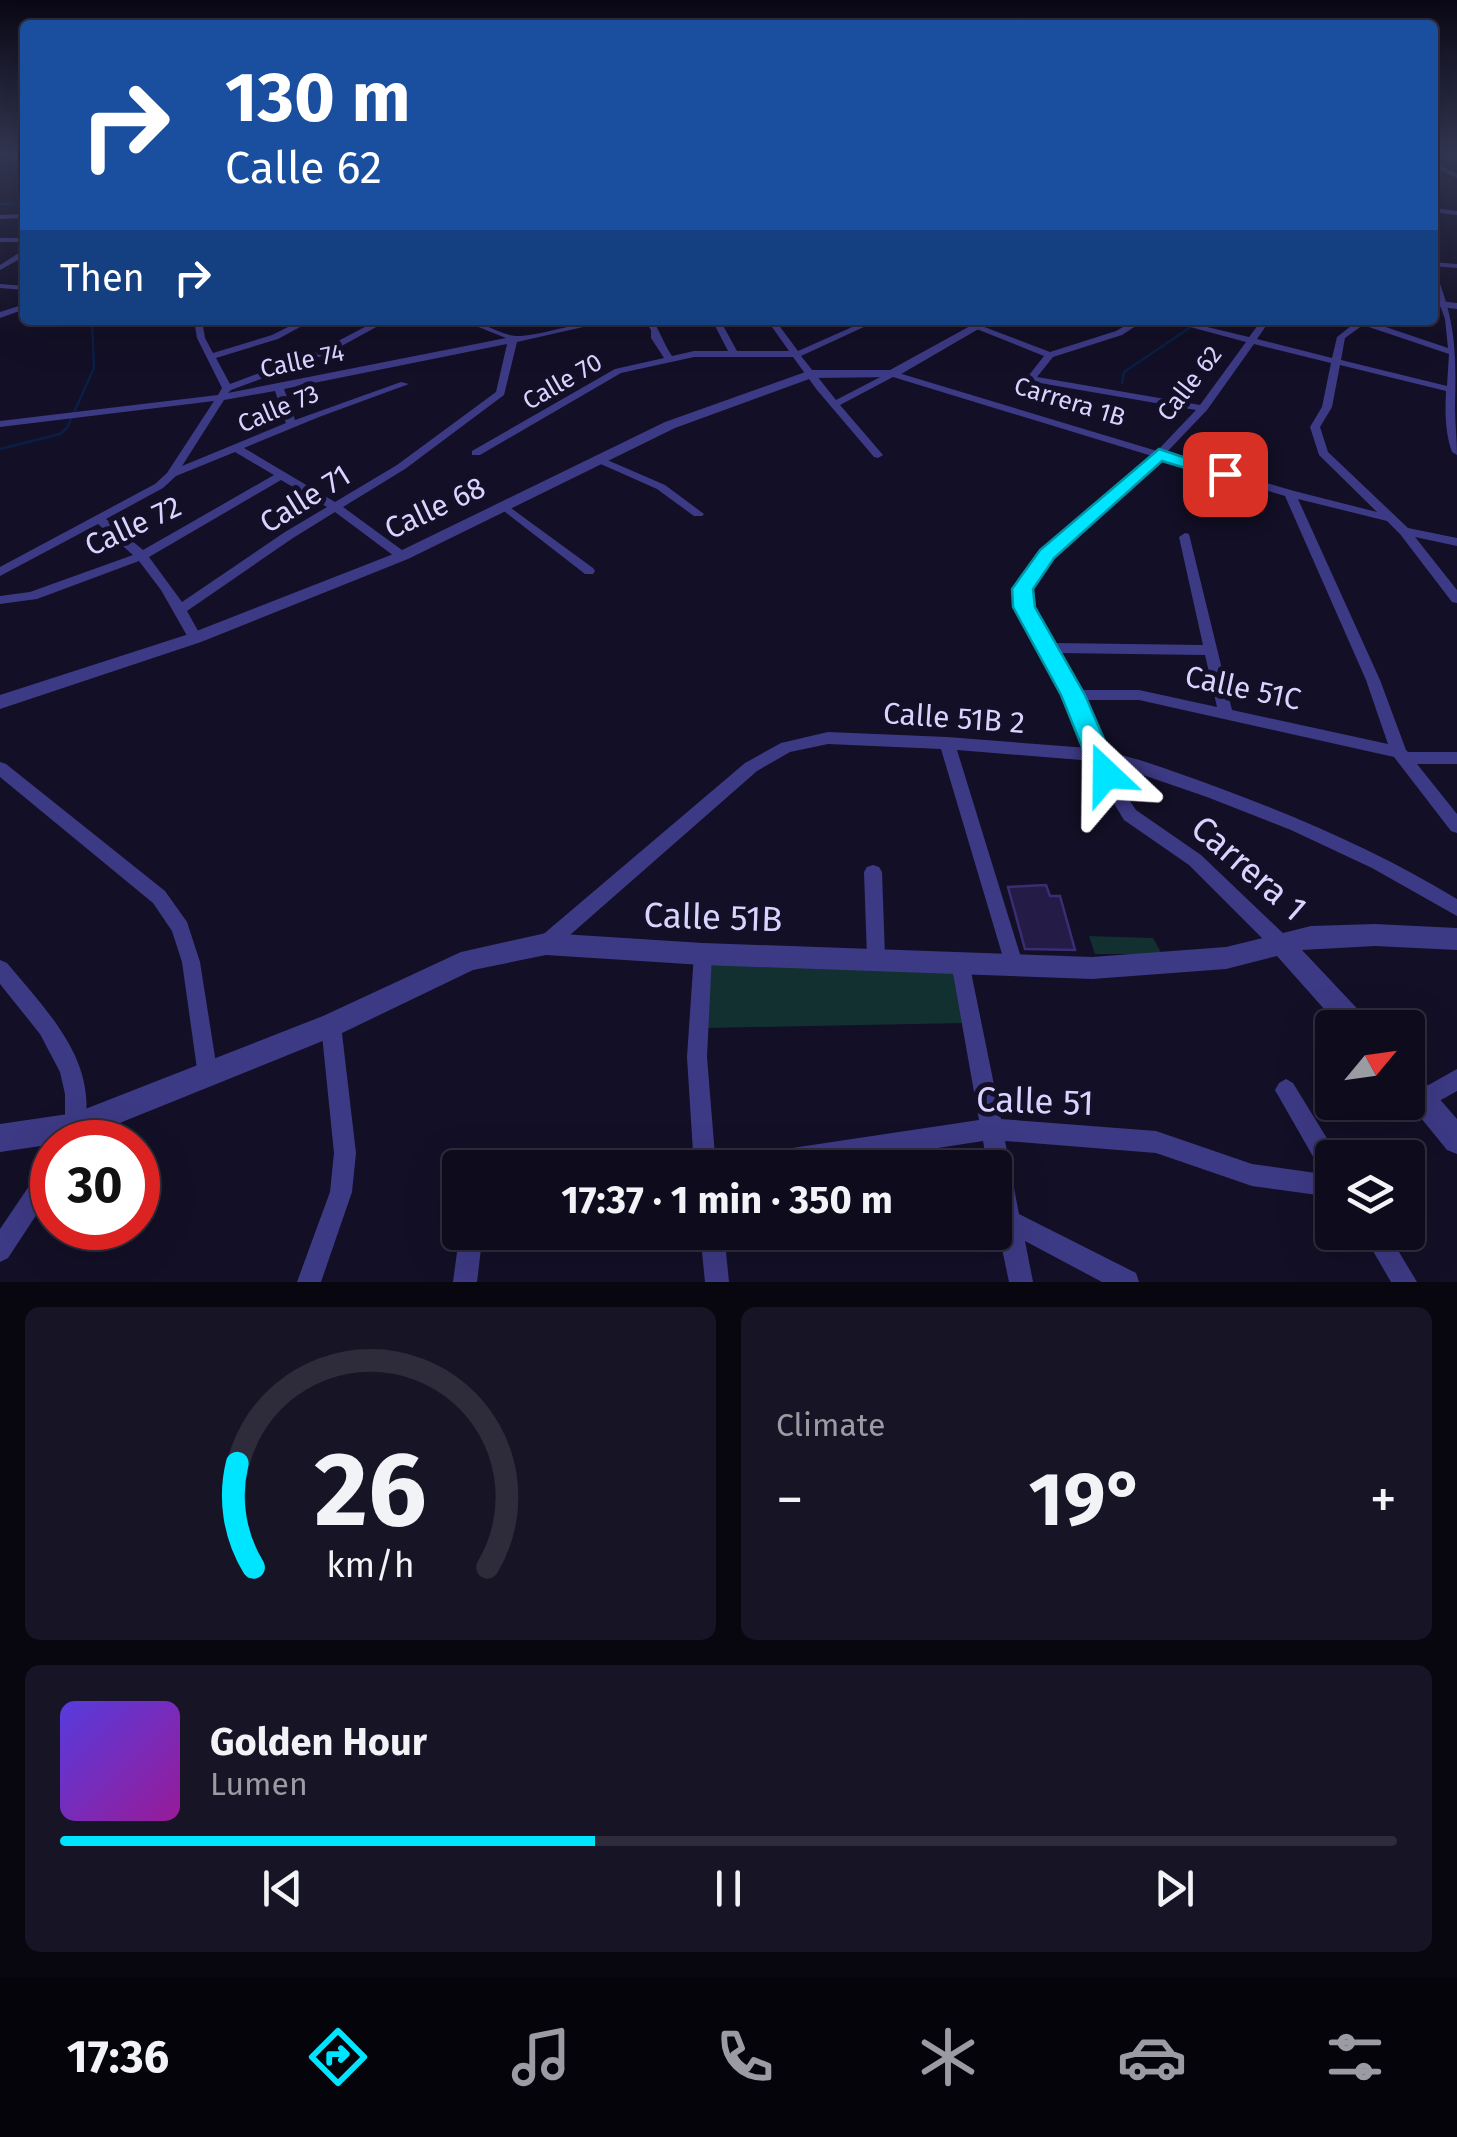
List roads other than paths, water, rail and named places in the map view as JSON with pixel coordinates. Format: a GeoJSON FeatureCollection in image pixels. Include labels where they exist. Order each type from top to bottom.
{"type":"FeatureCollection","features":[{"type":"Feature","properties":{"kind":"street"},"geometry":{"type":"LineString","coordinates":[[1438,283],[1452,306],[1457,452]]}},
{"type":"Feature","properties":{"kind":"street"},"geometry":{"type":"LineString","coordinates":[[200,325],[224,393]]}},
{"type":"Feature","properties":{"kind":"street"},"geometry":{"type":"LineString","coordinates":[[210,357],[275,337],[299,325]]}},
{"type":"Feature","properties":{"kind":"street"},"geometry":{"type":"LineString","coordinates":[[0,572],[159,486],[171,475],[224,393],[324,352],[375,325]]}},
{"type":"Feature","properties":{"kind":"street"},"geometry":{"type":"LineString","coordinates":[[478,325],[513,338]]}},
{"type":"Feature","properties":{"kind":"street","name":"Calle 74"},"geometry":{"type":"LineString","coordinates":[[0,424],[278,387],[583,325]]}},
{"type":"Feature","properties":{"kind":"street"},"geometry":{"type":"LineString","coordinates":[[652,325],[656,330],[654,338],[669,358]]}},
{"type":"Feature","properties":{"kind":"street"},"geometry":{"type":"LineString","coordinates":[[719,325],[733,353],[798,354],[863,325]]}},
{"type":"Feature","properties":{"kind":"street"},"geometry":{"type":"LineString","coordinates":[[776,325],[878,455]]}},
{"type":"Feature","properties":{"kind":"street"},"geometry":{"type":"LineString","coordinates":[[971,325],[1050,355]]}},
{"type":"Feature","properties":{"kind":"street"},"geometry":{"type":"LineString","coordinates":[[835,404],[980,325]]}},
{"type":"Feature","properties":{"kind":"street"},"geometry":{"type":"LineString","coordinates":[[1133,325],[1050,355],[1031,379],[1203,408]]}},
{"type":"Feature","properties":{"kind":"street"},"geometry":{"type":"LineString","coordinates":[[1185,325],[1453,390]]}},
{"type":"Feature","properties":{"kind":"street","name":"Calle 62"},"geometry":{"type":"LineString","coordinates":[[1022,598],[1023,589],[1047,554],[1159,454],[1203,408],[1262,325]]}},
{"type":"Feature","properties":{"kind":"street"},"geometry":{"type":"LineString","coordinates":[[1354,325],[1343,334],[1327,407],[1315,427],[1319,447],[1404,531],[1457,599]]}},
{"type":"Feature","properties":{"kind":"street"},"geometry":{"type":"LineString","coordinates":[[1371,325],[1454,354]]}},
{"type":"Feature","properties":{"kind":"street","name":"Calle 71"},"geometry":{"type":"LineString","coordinates":[[182,609],[214,591],[290,535],[402,468],[501,392],[513,338]]}},
{"type":"Feature","properties":{"kind":"street","name":"Calle 70"},"geometry":{"type":"LineString","coordinates":[[476,453],[601,378],[669,358],[733,353]]}},
{"type":"Feature","properties":{"kind":"street","name":"Calle 68"},"geometry":{"type":"LineString","coordinates":[[0,702],[195,638],[402,556],[670,424],[811,374],[892,374]]}},
{"type":"Feature","properties":{"kind":"street","name":"Carrera 1B"},"geometry":{"type":"LineString","coordinates":[[892,374],[1290,494],[1393,519]]}},
{"type":"Feature","properties":{"kind":"street","name":"Calle 73"},"geometry":{"type":"LineString","coordinates":[[171,475],[404,384]]}},
{"type":"Feature","properties":{"kind":"street"},"geometry":{"type":"LineString","coordinates":[[278,387],[292,426]]}},
{"type":"Feature","properties":{"kind":"street"},"geometry":{"type":"LineString","coordinates":[[238,450],[338,509],[402,556]]}},
{"type":"Feature","properties":{"kind":"street"},"geometry":{"type":"LineString","coordinates":[[598,459],[661,487],[698,514]]}},
{"type":"Feature","properties":{"kind":"street","name":"Calle 72"},"geometry":{"type":"LineString","coordinates":[[0,600],[32,596],[142,556],[280,476]]}},
{"type":"Feature","properties":{"kind":"street"},"geometry":{"type":"LineString","coordinates":[[1290,494],[1402,755],[1457,826]]}},
{"type":"Feature","properties":{"kind":"street"},"geometry":{"type":"LineString","coordinates":[[504,506],[589,571]]}},
{"type":"Feature","properties":{"kind":"street"},"geometry":{"type":"LineString","coordinates":[[100,520],[142,556],[182,609],[195,638]]}},
{"type":"Feature","properties":{"kind":"street"},"geometry":{"type":"LineString","coordinates":[[1404,531],[1457,542]]}},
{"type":"Feature","properties":{"kind":"street"},"geometry":{"type":"LineString","coordinates":[[1185,537],[1225,711]]}},
{"type":"Feature","properties":{"kind":"street","name":"Carrera 1"},"geometry":{"type":"LineString","coordinates":[[1022,598],[1130,815],[1195,860],[1342,1010]]}},
{"type":"Feature","properties":{"kind":"street"},"geometry":{"type":"LineString","coordinates":[[1047,648],[1210,650]]}},
{"type":"Feature","properties":{"kind":"street","name":"Calle 51C"},"geometry":{"type":"LineString","coordinates":[[1073,695],[1138,695],[1225,711],[1402,755],[1457,758]]}},
{"type":"Feature","properties":{"kind":"street","name":"Calle 51B 2"},"geometry":{"type":"LineString","coordinates":[[546,944],[751,767],[786,748],[828,738],[1098,755],[1128,762],[1346,844],[1410,877],[1457,908]]}},
{"type":"Feature","properties":{"kind":"street"},"geometry":{"type":"LineString","coordinates":[[947,743],[1014,964]]}},
{"type":"Feature","properties":{"kind":"street"},"geometry":{"type":"LineString","coordinates":[[0,768],[150,887],[180,928],[199,999],[208,1076]]}},
{"type":"Feature","properties":{"kind":"street"},"geometry":{"type":"LineString","coordinates":[[873,872],[876,957]]}},
{"type":"Feature","properties":{"kind":"street","name":"Calle 51B"},"geometry":{"type":"LineString","coordinates":[[107,1120],[331,1025],[470,960],[546,944],[703,954],[876,957],[1092,968],[1226,958],[1311,937],[1457,939]]}},
{"type":"Feature","properties":{"kind":"street"},"geometry":{"type":"LineString","coordinates":[[703,954],[697,1012],[704,1150]]}},
{"type":"Feature","properties":{"kind":"street"},"geometry":{"type":"LineString","coordinates":[[960,962],[996,1150]]}},
{"type":"Feature","properties":{"kind":"street"},"geometry":{"type":"LineString","coordinates":[[0,969],[67,1059],[74,1083],[73,1120]]}},
{"type":"Feature","properties":{"kind":"street"},"geometry":{"type":"LineString","coordinates":[[308,1282],[341,1192],[346,1153],[331,1025]]}},
{"type":"Feature","properties":{"kind":"street"},"geometry":{"type":"LineString","coordinates":[[1425,1087],[1457,1079]]}},
{"type":"Feature","properties":{"kind":"street"},"geometry":{"type":"LineString","coordinates":[[1286,1090],[1316,1140]]}},
{"type":"Feature","properties":{"kind":"street"},"geometry":{"type":"LineString","coordinates":[[1425,1102],[1457,1140]]}},
{"type":"Feature","properties":{"kind":"street","name":"Calle 51"},"geometry":{"type":"LineString","coordinates":[[852,1150],[992,1129],[1156,1142],[1252,1175],[1315,1184]]}},
{"type":"Feature","properties":{"kind":"street","name":"Calle 51B"},"geometry":{"type":"LineString","coordinates":[[0,1138],[30,1137]]}},
{"type":"Feature","properties":{"kind":"street"},"geometry":{"type":"LineString","coordinates":[[0,1250],[30,1205]]}},
{"type":"Feature","properties":{"kind":"street"},"geometry":{"type":"LineString","coordinates":[[1012,1222],[1126,1282]]}},
{"type":"Feature","properties":{"kind":"street"},"geometry":{"type":"LineString","coordinates":[[1012,1239],[1021,1282]]}},
{"type":"Feature","properties":{"kind":"street"},"geometry":{"type":"LineString","coordinates":[[465,1282],[469,1250]]}},
{"type":"Feature","properties":{"kind":"street"},"geometry":{"type":"LineString","coordinates":[[714,1250],[717,1282]]}},
{"type":"Feature","properties":{"kind":"street"},"geometry":{"type":"LineString","coordinates":[[1385,1250],[1405,1282]]}},
{"type":"Feature","properties":{"kind":"waterway"},"geometry":{"type":"LineString","coordinates":[[0,449],[60,434],[67,428],[94,368],[92,325]]}},
{"type":"Feature","properties":{"kind":"waterway"},"geometry":{"type":"LineString","coordinates":[[1122,383],[1124,372],[1194,325]]}}]}
